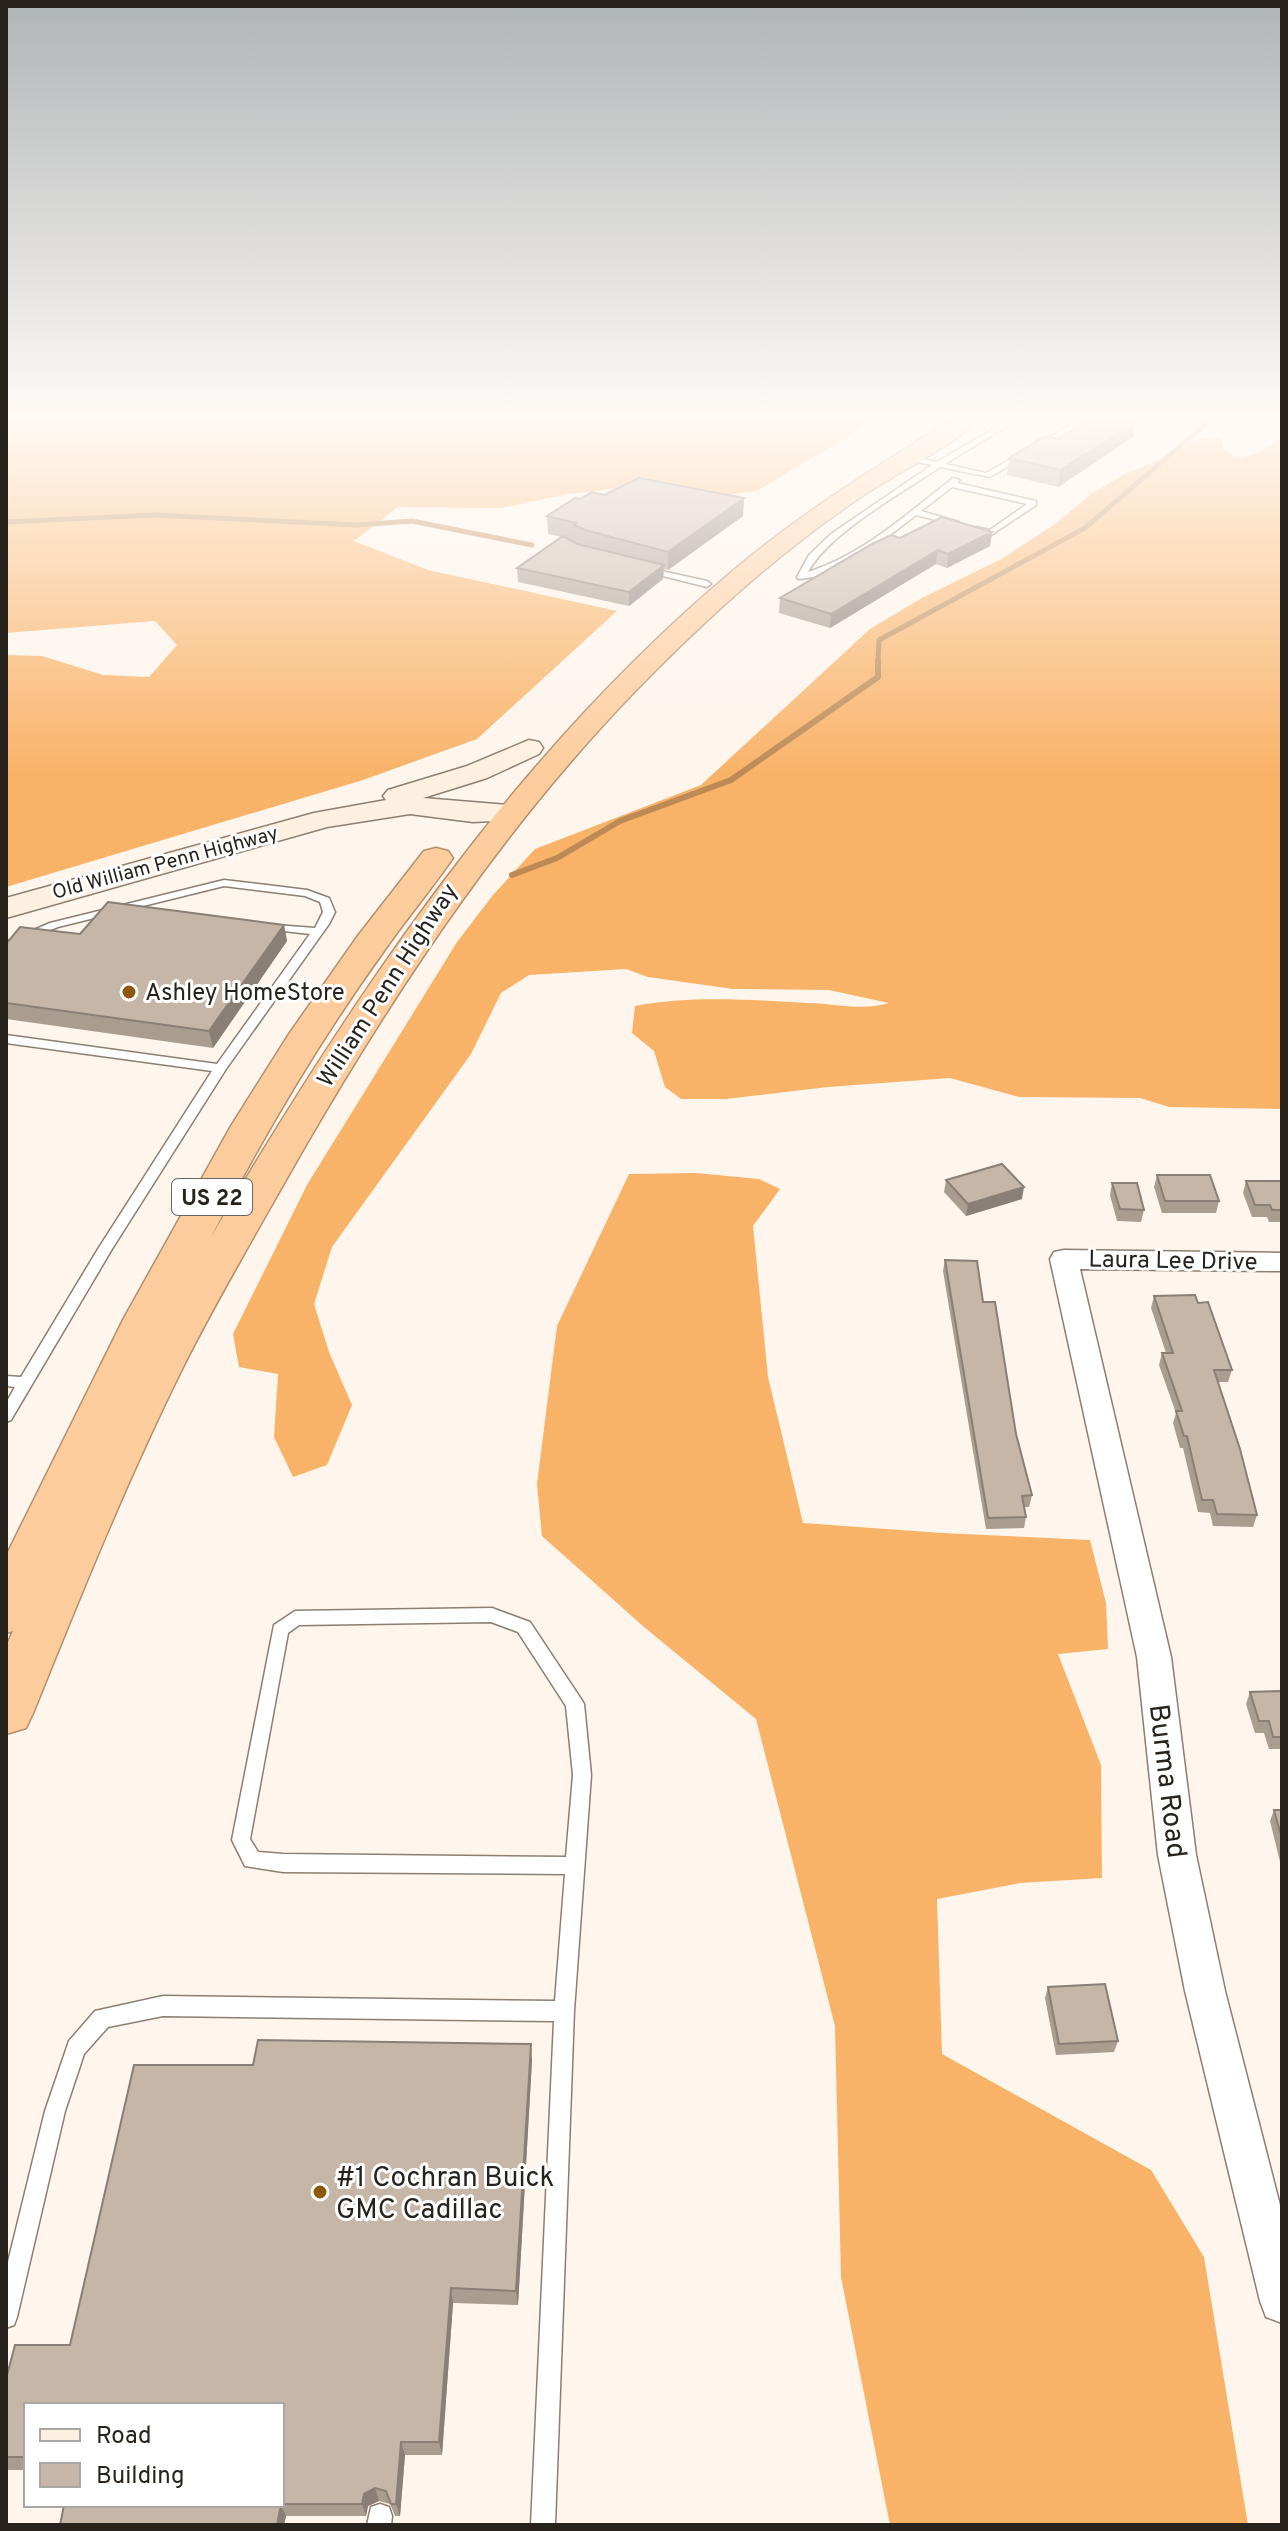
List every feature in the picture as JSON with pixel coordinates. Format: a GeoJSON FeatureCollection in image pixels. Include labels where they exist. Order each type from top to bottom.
{"type":"FeatureCollection","features":[{"type":"Feature","properties":{"kind":"highway"},"geometry":{"type":"LineString","coordinates":[[609,667],[707,584],[771,536]]}},
{"type":"Feature","properties":{"kind":"highway","name":"William Penn Highway"},"geometry":{"type":"LineString","coordinates":[[6,1612],[122,1368],[255,1122],[380,932],[487,810],[602,707],[703,608],[794,536]]}},
{"type":"Feature","properties":{"kind":"highway","name":"William Penn Highway"},"geometry":{"type":"LineString","coordinates":[[6,1711],[100,1494],[151,1385],[189,1314],[288,1139],[370,1004],[457,878],[487,810],[529,748],[563,712]]}},
{"type":"Feature","properties":{"kind":"main road"},"geometry":{"type":"LineString","coordinates":[[395,797],[477,772],[529,748]]}},
{"type":"Feature","properties":{"kind":"main road","name":"Old William Penn Highway"},"geometry":{"type":"LineString","coordinates":[[324,819],[351,806],[395,797],[425,795],[487,810]]}},
{"type":"Feature","properties":{"kind":"main road","name":"Old William Penn Highway"},"geometry":{"type":"LineString","coordinates":[[6,908],[324,819],[410,805],[487,810]]}},
{"type":"Feature","properties":{"kind":"street","name":"Laura Lee Drive"},"geometry":{"type":"LineString","coordinates":[[1064,1259],[1282,1262]]}},
{"type":"Feature","properties":{"kind":"street","name":"Burma Road"},"geometry":{"type":"LineString","coordinates":[[1064,1259],[1154,1657],[1177,1855],[1202,1976],[1282,2301]]}},
{"type":"Feature","properties":{"kind":"lane"},"geometry":{"type":"LineString","coordinates":[[835,536],[812,557],[801,577],[822,572],[879,536]]}},
{"type":"Feature","properties":{"kind":"lane"},"geometry":{"type":"LineString","coordinates":[[828,541],[838,544]]}},
{"type":"Feature","properties":{"kind":"lane"},"geometry":{"type":"LineString","coordinates":[[848,547],[859,550]]}},
{"type":"Feature","properties":{"kind":"lane"},"geometry":{"type":"LineString","coordinates":[[637,567],[707,584]]}},
{"type":"Feature","properties":{"kind":"lane"},"geometry":{"type":"LineString","coordinates":[[6,947],[54,925],[210,885],[249,885],[307,893],[325,900],[329,912],[318,932],[220,1068],[105,1249],[6,1416]]}},
{"type":"Feature","properties":{"kind":"lane"},"geometry":{"type":"LineString","coordinates":[[123,908],[168,913]]}},
{"type":"Feature","properties":{"kind":"lane"},"geometry":{"type":"LineString","coordinates":[[258,925],[318,932]]}},
{"type":"Feature","properties":{"kind":"lane"},"geometry":{"type":"LineString","coordinates":[[6,1039],[220,1068]]}},
{"type":"Feature","properties":{"kind":"lane"},"geometry":{"type":"LineString","coordinates":[[6,1381],[26,1383]]}},
{"type":"Feature","properties":{"kind":"lane"},"geometry":{"type":"LineString","coordinates":[[543,2525],[564,2011],[582,1775],[575,1704],[524,1627],[492,1615],[295,1618],[280,1630],[241,1840],[252,1860],[283,1863],[575,1866]]}},
{"type":"Feature","properties":{"kind":"lane"},"geometry":{"type":"LineString","coordinates":[[6,2317],[55,2111],[76,2048],[102,2018],[163,2006],[564,2011]]}},
{"type":"Feature","properties":{"kind":"shaded area"},"geometry":{"type":"Polygon","coordinates":[[[6,536],[360,536],[354,541],[428,570],[617,611],[477,739],[363,780],[6,887],[6,655],[42,656],[103,675],[149,677],[177,645],[155,621],[6,633],[6,536]]]}},
{"type":"Feature","properties":{"kind":"shaded area"},"geometry":{"type":"Polygon","coordinates":[[[1036,536],[1282,536],[1282,1109],[1169,1107],[1140,1098],[1019,1097],[950,1078],[828,1087],[726,1099],[681,1099],[665,1087],[654,1051],[632,1033],[635,1006],[700,999],[860,1007],[889,1003],[829,990],[733,989],[648,977],[626,969],[529,975],[501,993],[471,1054],[332,1247],[314,1304],[329,1352],[352,1405],[327,1465],[293,1477],[274,1437],[278,1374],[239,1367],[233,1334],[307,1185],[457,942],[493,895],[535,849],[701,785],[870,629],[922,598],[1003,558],[1036,536]]]}},
{"type":"Feature","properties":{"kind":"shaded area"},"geometry":{"type":"Polygon","coordinates":[[[696,1173],[759,1179],[780,1189],[753,1226],[768,1377],[803,1523],[1090,1540],[1106,1603],[1108,1649],[1058,1654],[1101,1765],[1102,1878],[1020,1883],[937,1899],[942,2054],[1151,2170],[1204,2257],[1248,2525],[890,2525],[841,2277],[835,2026],[756,1719],[644,1627],[542,1536],[537,1484],[557,1326],[629,1174],[696,1173]]]}},
{"type":"Feature","properties":{"kind":"building"},"geometry":{"type":"Polygon","coordinates":[[[563,536],[577,544],[664,565],[629,592],[517,568],[563,536]]]}},
{"type":"Feature","properties":{"kind":"building"},"geometry":{"type":"Polygon","coordinates":[[[608,536],[690,536],[668,552],[608,536]]]}},
{"type":"Feature","properties":{"kind":"building"},"geometry":{"type":"Polygon","coordinates":[[[889,536],[984,536],[948,554],[938,550],[831,614],[780,598],[872,544],[889,536]]]}},
{"type":"Feature","properties":{"kind":"building","name":"Ashley HomeStore"},"geometry":{"type":"Polygon","coordinates":[[[108,902],[284,925],[209,1031],[6,1003],[6,944],[20,927],[80,934],[108,902]]]}},
{"type":"Feature","properties":{"kind":"building"},"geometry":{"type":"Polygon","coordinates":[[[1002,1164],[1024,1187],[968,1204],[946,1180],[1002,1164]]]}},
{"type":"Feature","properties":{"kind":"building"},"geometry":{"type":"Polygon","coordinates":[[[1157,1175],[1210,1175],[1219,1201],[1165,1201],[1157,1175]]]}},
{"type":"Feature","properties":{"kind":"building"},"geometry":{"type":"Polygon","coordinates":[[[1246,1181],[1282,1181],[1282,1210],[1272,1210],[1270,1205],[1255,1205],[1246,1181]]]}},
{"type":"Feature","properties":{"kind":"building"},"geometry":{"type":"Polygon","coordinates":[[[1112,1183],[1137,1183],[1144,1210],[1120,1209],[1112,1183]]]}},
{"type":"Feature","properties":{"kind":"building"},"geometry":{"type":"Polygon","coordinates":[[[945,1260],[977,1261],[983,1302],[995,1302],[1016,1434],[1032,1495],[1022,1496],[1026,1517],[988,1518],[945,1260]]]}},
{"type":"Feature","properties":{"kind":"building"},"geometry":{"type":"Polygon","coordinates":[[[1195,1295],[1198,1303],[1208,1302],[1232,1370],[1214,1370],[1240,1449],[1257,1515],[1217,1514],[1213,1500],[1202,1500],[1187,1436],[1184,1436],[1176,1411],[1182,1411],[1162,1353],[1173,1353],[1154,1296],[1195,1295]]]}},
{"type":"Feature","properties":{"kind":"building"},"geometry":{"type":"Polygon","coordinates":[[[1282,1691],[1282,1737],[1273,1737],[1269,1721],[1259,1721],[1250,1692],[1282,1691]]]}},
{"type":"Feature","properties":{"kind":"building"},"geometry":{"type":"Polygon","coordinates":[[[1274,1810],[1282,1810],[1282,1839],[1274,1810]]]}},
{"type":"Feature","properties":{"kind":"building"},"geometry":{"type":"Polygon","coordinates":[[[1105,1984],[1118,2041],[1059,2044],[1048,1987],[1105,1984]]]}},
{"type":"Feature","properties":{"kind":"building","name":"#1 Cochran Buick GMC Cadillac"},"geometry":{"type":"Polygon","coordinates":[[[258,2040],[531,2044],[516,2291],[451,2288],[439,2442],[401,2442],[396,2504],[391,2504],[386,2491],[375,2488],[364,2494],[362,2504],[284,2504],[284,2403],[24,2403],[24,2457],[6,2457],[6,2379],[15,2345],[70,2345],[134,2065],[253,2065],[258,2040]]]}},
{"type":"Feature","properties":{"kind":"building"},"geometry":{"type":"Polygon","coordinates":[[[64,2507],[281,2507],[277,2525],[60,2525],[64,2507]]]}},
{"type":"Feature","properties":{"kind":"waterway"},"geometry":{"type":"LineString","coordinates":[[488,536],[532,545]]}},
{"type":"Feature","properties":{"kind":"waterway"},"geometry":{"type":"LineString","coordinates":[[878,662],[879,640],[1070,536]]}},
{"type":"Feature","properties":{"kind":"waterway"},"geometry":{"type":"LineString","coordinates":[[512,875],[557,858],[620,821],[731,780],[878,677],[878,662]]}},
{"type":"Feature","properties":{"kind":"place","name":"Ashley HomeStore"},"geometry":{"type":"Point","coordinates":[129,992]}},
{"type":"Feature","properties":{"kind":"place","name":"#1 Cochran Buick GMC Cadillac"},"geometry":{"type":"Point","coordinates":[320,2192]}}]}
